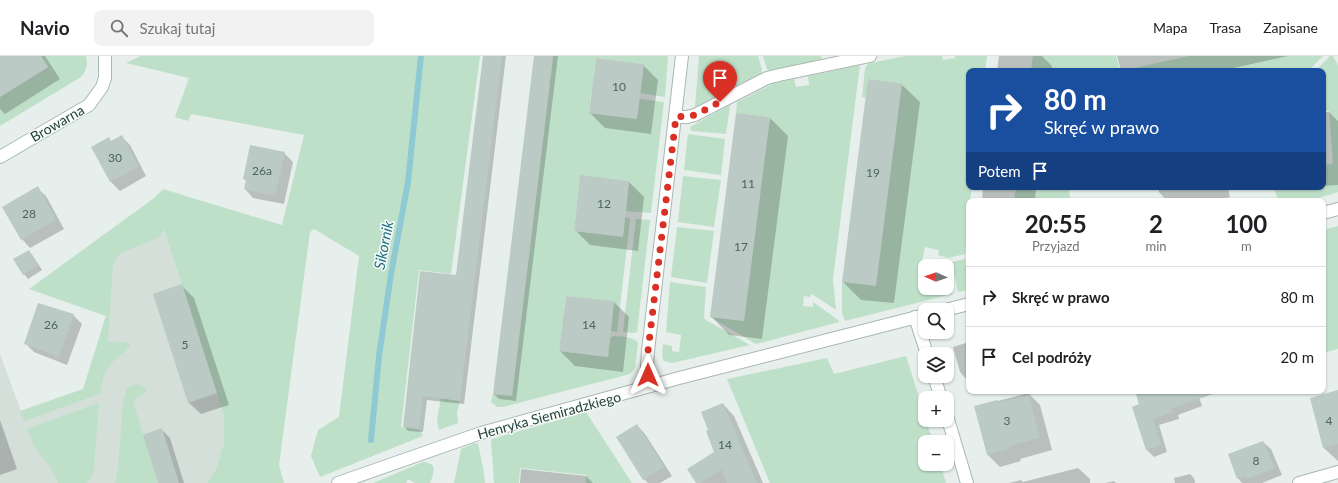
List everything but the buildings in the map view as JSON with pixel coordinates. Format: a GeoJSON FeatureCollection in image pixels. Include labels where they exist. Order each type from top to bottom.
{"type":"FeatureCollection","features":[{"type":"Feature","properties":{"kind":"street","name":"Browarna"},"geometry":{"type":"LineString","coordinates":[[0,157],[89,105],[102,87],[105,78],[105,56]]}},
{"type":"Feature","properties":{"kind":"street"},"geometry":{"type":"LineString","coordinates":[[650,386],[647,366],[648,351],[682,56]]}},
{"type":"Feature","properties":{"kind":"street"},"geometry":{"type":"LineString","coordinates":[[676,117],[695,115],[767,78],[870,56]]}},
{"type":"Feature","properties":{"kind":"street"},"geometry":{"type":"LineString","coordinates":[[1326,212],[1338,209]]}},
{"type":"Feature","properties":{"kind":"street"},"geometry":{"type":"LineString","coordinates":[[954,308],[966,305]]}},
{"type":"Feature","properties":{"kind":"street","name":"Henryka Siemiradzkiego"},"geometry":{"type":"LineString","coordinates":[[338,483],[481,433],[650,386],[918,317]]}},
{"type":"Feature","properties":{"kind":"street"},"geometry":{"type":"LineString","coordinates":[[950,427],[968,483]]}},
{"type":"Feature","properties":{"kind":"street"},"geometry":{"type":"LineString","coordinates":[[1299,483],[1338,472]]}},
{"type":"Feature","properties":{"kind":"shaded area"},"geometry":{"type":"Polygon","coordinates":[[[164,230],[224,416],[224,443],[216,469],[207,483],[0,483],[0,354],[21,411],[83,390],[106,316],[110,248],[164,230]]]}},
{"type":"Feature","properties":{"kind":"green space"},"geometry":{"type":"Polygon","coordinates":[[[41,56],[86,56],[87,62],[85,72],[81,77],[0,126],[0,97],[48,67],[41,56]]]}},
{"type":"Feature","properties":{"kind":"green space"},"geometry":{"type":"Polygon","coordinates":[[[141,56],[480,56],[451,274],[419,270],[401,427],[420,430],[423,436],[320,477],[311,456],[318,430],[339,417],[359,256],[314,229],[310,232],[279,465],[284,483],[207,483],[216,469],[224,443],[224,416],[164,230],[158,238],[123,252],[117,257],[113,265],[108,341],[131,343],[127,350],[108,367],[103,378],[100,394],[24,421],[20,411],[83,389],[106,316],[29,289],[154,198],[163,189],[282,225],[304,135],[191,114],[188,121],[175,117],[189,78],[126,63],[141,56]]]}},
{"type":"Feature","properties":{"kind":"green space"},"geometry":{"type":"Polygon","coordinates":[[[553,56],[668,56],[665,97],[640,93],[644,64],[596,58],[593,78],[598,79],[596,94],[591,93],[589,113],[637,119],[639,100],[664,102],[651,213],[626,211],[629,181],[580,176],[574,231],[623,236],[625,217],[629,218],[630,220],[617,332],[611,331],[614,302],[566,296],[559,351],[608,357],[610,338],[613,336],[630,338],[638,343],[635,368],[630,374],[503,407],[497,407],[491,402],[493,394],[512,396],[550,83],[532,80],[532,76],[551,78],[553,56]]]}},
{"type":"Feature","properties":{"kind":"green space"},"geometry":{"type":"Polygon","coordinates":[[[699,56],[758,56],[762,69],[761,74],[695,107],[699,56]]]}},
{"type":"Feature","properties":{"kind":"green space"},"geometry":{"type":"Polygon","coordinates":[[[763,56],[821,56],[822,59],[770,71],[767,69],[763,56]]]}},
{"type":"Feature","properties":{"kind":"green space"},"geometry":{"type":"Polygon","coordinates":[[[905,56],[942,56],[943,60],[955,58],[955,56],[987,56],[985,68],[966,68],[966,190],[972,190],[970,198],[966,198],[965,254],[948,258],[938,255],[939,250],[925,247],[923,259],[918,259],[918,295],[948,295],[845,321],[842,313],[842,282],[902,83],[868,79],[866,98],[862,97],[865,69],[867,65],[905,56]]]}},
{"type":"Feature","properties":{"kind":"green space"},"geometry":{"type":"Polygon","coordinates":[[[1033,56],[1116,56],[1119,68],[1031,68],[1033,56]]]}},
{"type":"Feature","properties":{"kind":"green space"},"geometry":{"type":"Polygon","coordinates":[[[1189,56],[1323,56],[1311,68],[1135,68],[1189,56]]]}},
{"type":"Feature","properties":{"kind":"green space"},"geometry":{"type":"Polygon","coordinates":[[[1330,56],[1333,56],[1338,65],[1338,192],[1319,198],[1277,198],[1275,190],[1326,190],[1326,165],[1333,164],[1329,111],[1326,111],[1326,68],[1318,68],[1330,56]]]}},
{"type":"Feature","properties":{"kind":"green space"},"geometry":{"type":"Polygon","coordinates":[[[860,65],[833,279],[836,310],[812,294],[810,297],[804,296],[803,306],[813,307],[813,302],[839,322],[756,344],[710,317],[744,321],[770,117],[736,113],[737,102],[774,83],[794,79],[796,87],[809,85],[808,76],[860,65]]]}},
{"type":"Feature","properties":{"kind":"green space"},"geometry":{"type":"Polygon","coordinates":[[[730,105],[726,134],[691,131],[690,127],[730,105]]]}},
{"type":"Feature","properties":{"kind":"green space"},"geometry":{"type":"Polygon","coordinates":[[[688,134],[725,139],[721,175],[684,170],[688,134]]]}},
{"type":"Feature","properties":{"kind":"green space"},"geometry":{"type":"Polygon","coordinates":[[[683,176],[721,180],[714,227],[678,222],[683,176]]]}},
{"type":"Feature","properties":{"kind":"green space"},"geometry":{"type":"Polygon","coordinates":[[[1016,190],[1069,190],[1070,198],[1014,198],[1016,190]]]}},
{"type":"Feature","properties":{"kind":"green space"},"geometry":{"type":"Polygon","coordinates":[[[636,219],[650,220],[637,332],[634,333],[623,332],[636,219]]]}},
{"type":"Feature","properties":{"kind":"green space"},"geometry":{"type":"Polygon","coordinates":[[[1338,226],[1338,349],[1326,352],[1326,229],[1338,226]]]}},
{"type":"Feature","properties":{"kind":"green space"},"geometry":{"type":"Polygon","coordinates":[[[677,227],[714,231],[707,283],[671,277],[677,227]]]}},
{"type":"Feature","properties":{"kind":"green space"},"geometry":{"type":"Polygon","coordinates":[[[965,259],[966,290],[958,292],[954,272],[954,262],[965,259]]]}},
{"type":"Feature","properties":{"kind":"green space"},"geometry":{"type":"Polygon","coordinates":[[[670,282],[706,287],[704,318],[750,345],[672,363],[664,361],[662,357],[663,344],[672,346],[672,351],[679,352],[681,335],[666,332],[670,282]]]}},
{"type":"Feature","properties":{"kind":"green space"},"geometry":{"type":"Polygon","coordinates":[[[906,356],[918,394],[918,427],[928,427],[931,435],[918,435],[918,471],[942,471],[946,483],[770,483],[727,379],[827,358],[834,374],[906,356]]]}},
{"type":"Feature","properties":{"kind":"green space"},"geometry":{"type":"Polygon","coordinates":[[[136,384],[142,386],[147,391],[133,401],[158,483],[115,483],[118,468],[123,401],[127,388],[136,384]]]}},
{"type":"Feature","properties":{"kind":"green space"},"geometry":{"type":"Polygon","coordinates":[[[441,398],[460,401],[457,412],[458,423],[439,430],[437,419],[441,398]]]}},
{"type":"Feature","properties":{"kind":"green space"},"geometry":{"type":"Polygon","coordinates":[[[99,403],[94,468],[92,476],[87,483],[58,483],[51,468],[35,448],[27,429],[99,403]]]}},
{"type":"Feature","properties":{"kind":"green space"},"geometry":{"type":"Polygon","coordinates":[[[586,412],[632,483],[586,483],[586,475],[520,468],[519,483],[494,483],[492,439],[586,412]]]}},
{"type":"Feature","properties":{"kind":"green space"},"geometry":{"type":"Polygon","coordinates":[[[475,443],[478,444],[485,483],[454,483],[461,449],[475,443]]]}},
{"type":"Feature","properties":{"kind":"green space"},"geometry":{"type":"Polygon","coordinates":[[[423,462],[431,464],[434,469],[430,483],[415,483],[408,479],[406,483],[373,483],[423,462]]]}},
{"type":"Feature","properties":{"kind":"waterway","name":"Sikornik"},"geometry":{"type":"LineString","coordinates":[[371,440],[379,356],[391,274],[408,182],[421,56]]}},
{"type":"Feature","properties":{"kind":"route"},"geometry":{"type":"LineString","coordinates":[[648,375],[648,351],[676,117],[695,115],[720,102]]}}]}
